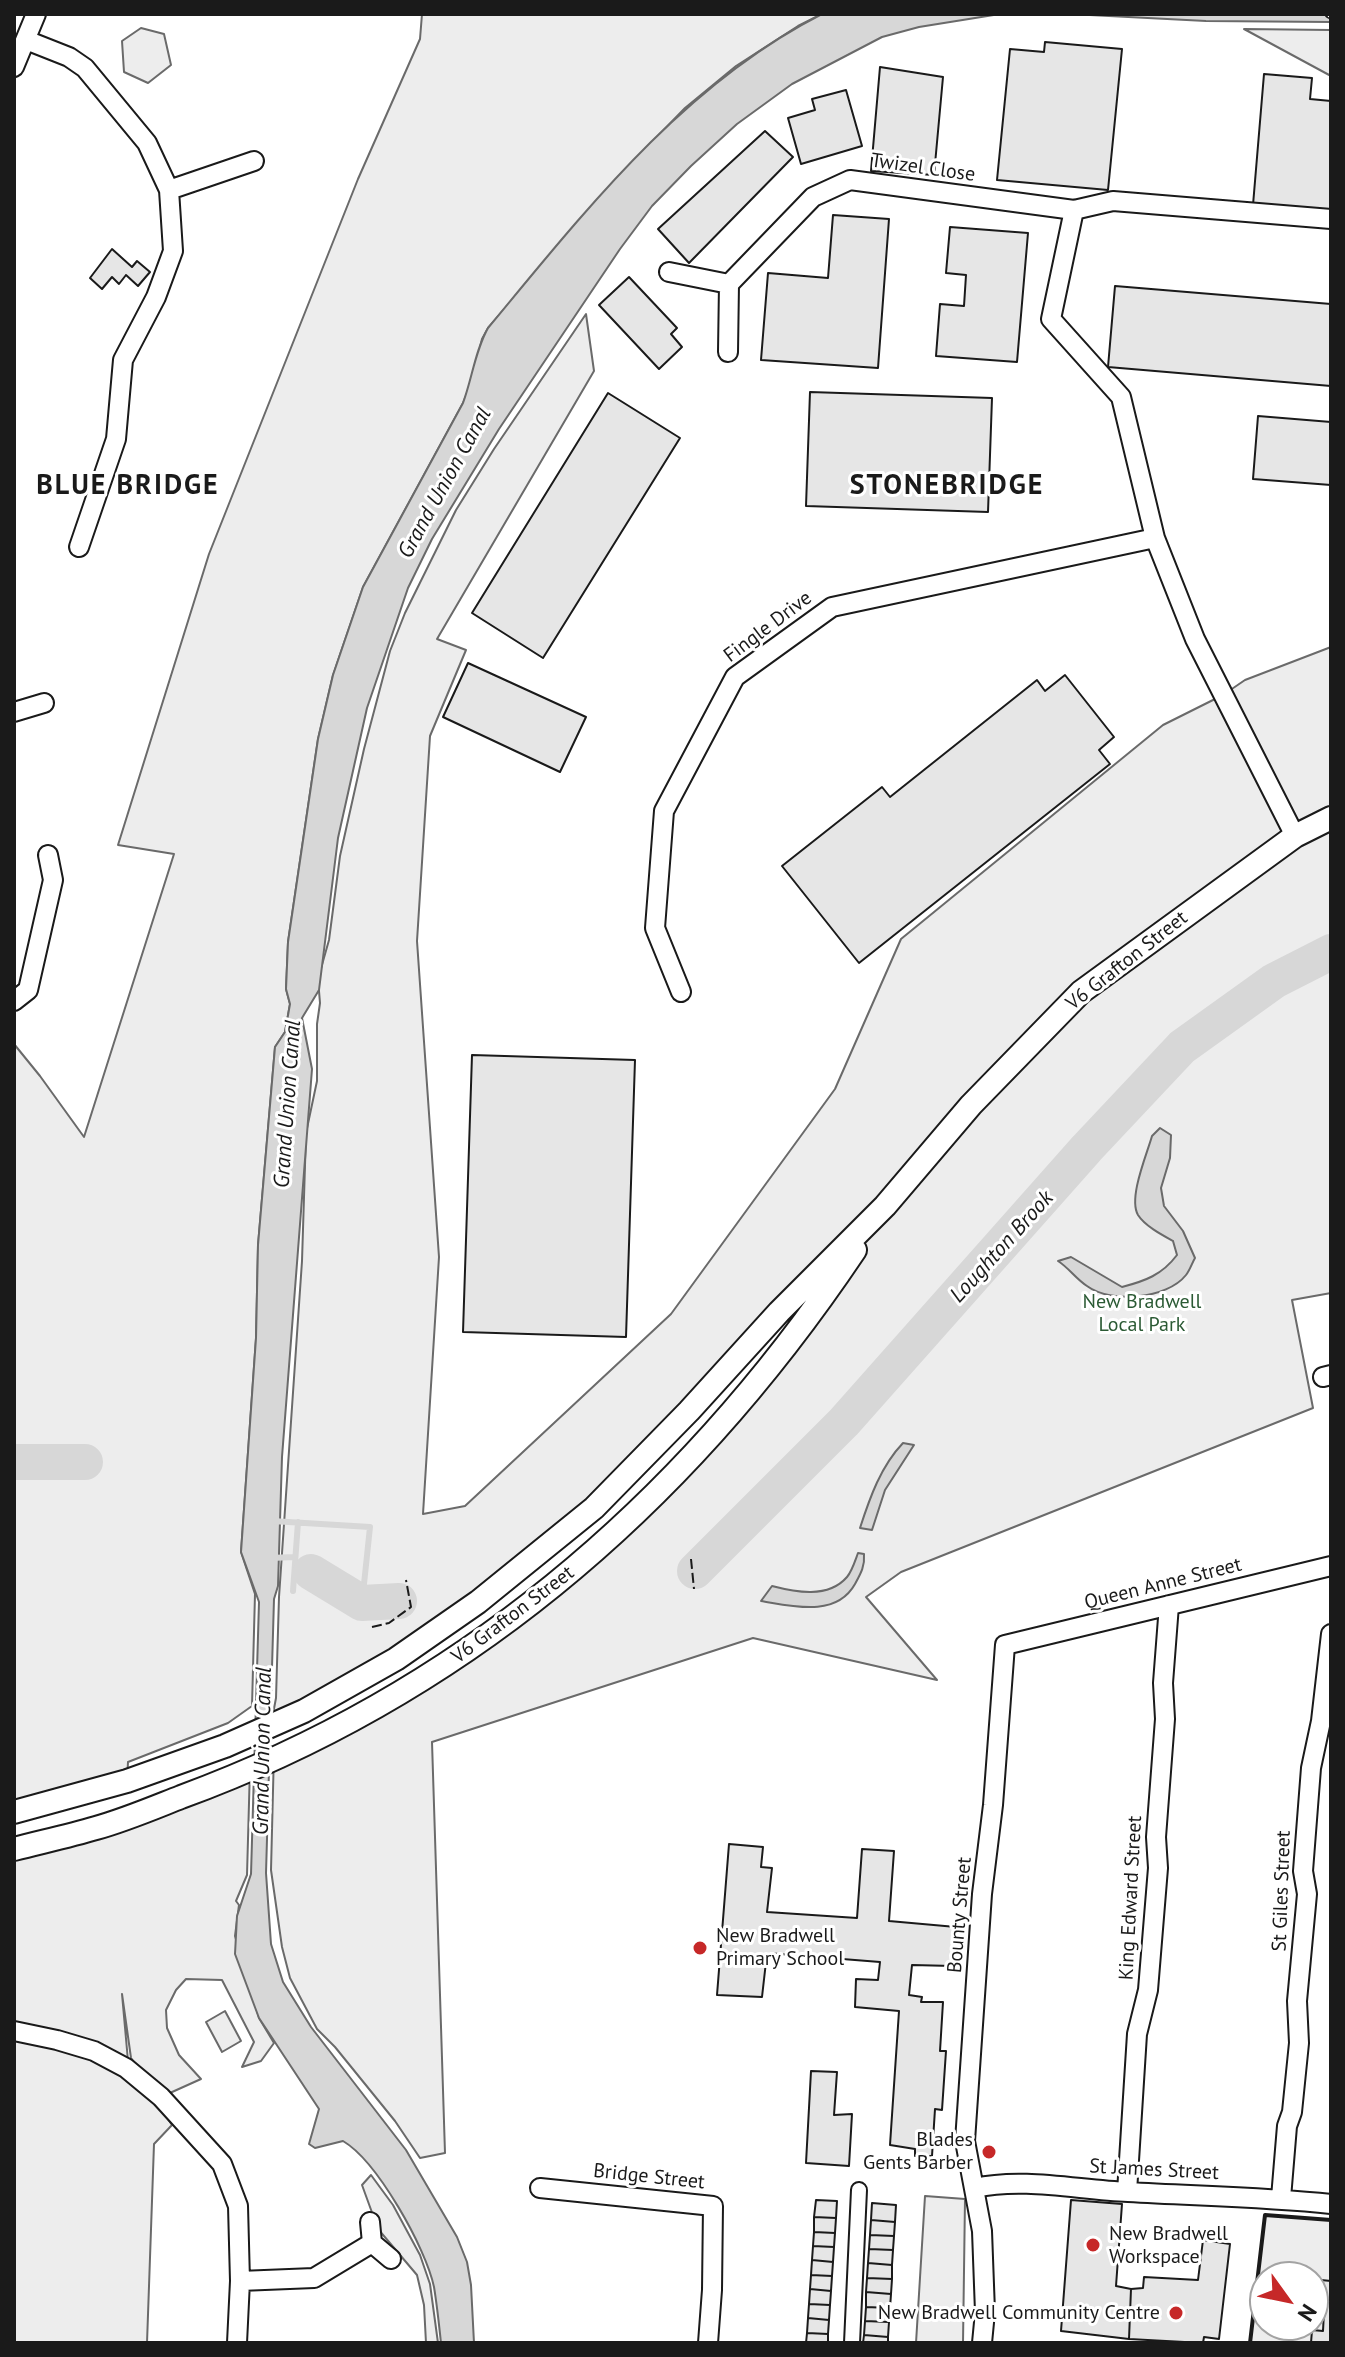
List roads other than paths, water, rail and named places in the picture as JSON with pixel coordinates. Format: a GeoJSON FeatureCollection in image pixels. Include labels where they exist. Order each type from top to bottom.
{"type":"FeatureCollection","features":[{"type":"Feature","properties":{"kind":"street"},"geometry":{"type":"LineString","coordinates":[[14,67],[36,14]]}},
{"type":"Feature","properties":{"kind":"street"},"geometry":{"type":"LineString","coordinates":[[26,40],[69,57],[85,68],[147,143],[169,190],[173,251],[156,297],[123,360],[116,439],[79,547]]}},
{"type":"Feature","properties":{"kind":"street"},"geometry":{"type":"LineString","coordinates":[[169,190],[254,161]]}},
{"type":"Feature","properties":{"kind":"street","name":"Twizel Close"},"geometry":{"type":"LineString","coordinates":[[729,284],[813,197],[850,180],[1074,210]]}},
{"type":"Feature","properties":{"kind":"street"},"geometry":{"type":"LineString","coordinates":[[1295,836],[1197,644],[1155,538],[1121,397],[1051,319],[1074,210],[1113,201],[1331,219]]}},
{"type":"Feature","properties":{"kind":"street"},"geometry":{"type":"LineString","coordinates":[[669,272],[729,284],[728,352]]}},
{"type":"Feature","properties":{"kind":"street","name":"Fingle Drive"},"geometry":{"type":"LineString","coordinates":[[681,992],[655,928],[664,811],[735,677],[832,607],[1155,538]]}},
{"type":"Feature","properties":{"kind":"street"},"geometry":{"type":"LineString","coordinates":[[14,712],[44,703]]}},
{"type":"Feature","properties":{"kind":"street","name":"V6 Grafton Street"},"geometry":{"type":"LineString","coordinates":[[14,1812],[127,1781],[225,1746],[304,1711],[396,1659],[478,1602],[594,1508],[689,1411],[779,1312],[885,1206],[971,1105],[1081,992],[1295,836],[1331,818]]}},
{"type":"Feature","properties":{"kind":"street"},"geometry":{"type":"LineString","coordinates":[[14,1001],[28,990],[53,880],[48,855]]}},
{"type":"Feature","properties":{"kind":"street","name":"V6 Grafton Street"},"geometry":{"type":"LineString","coordinates":[[14,1849],[98,1828],[264,1764],[369,1711],[444,1667],[501,1628],[590,1556],[670,1481],[743,1401],[813,1312],[885,1206]]}},
{"type":"Feature","properties":{"kind":"street","name":"Queen Anne Street"},"geometry":{"type":"LineString","coordinates":[[1005,1645],[1331,1566]]}},
{"type":"Feature","properties":{"kind":"street","name":"King Edward Street"},"geometry":{"type":"LineString","coordinates":[[1127,2192],[1137,2034],[1148,1990],[1158,1868],[1156,1837],[1169,1605]]}},
{"type":"Feature","properties":{"kind":"street","name":"St Giles Street"},"geometry":{"type":"LineString","coordinates":[[1281,2198],[1299,2043],[1297,2001],[1307,1894],[1303,1871],[1311,1768],[1321,1721],[1331,1634]]}},
{"type":"Feature","properties":{"kind":"street","name":"Bounty Street"},"geometry":{"type":"LineString","coordinates":[[982,2343],[985,2312],[982,2231],[965,2141],[982,1894],[993,1805],[1005,1645]]}},
{"type":"Feature","properties":{"kind":"street"},"geometry":{"type":"LineString","coordinates":[[14,2031],[94,2051],[126,2068],[161,2097],[222,2164],[238,2206],[240,2281],[237,2343]]}},
{"type":"Feature","properties":{"kind":"street","name":"St James Street"},"geometry":{"type":"LineString","coordinates":[[975,2188],[998,2183],[1281,2198],[1331,2204]]}},
{"type":"Feature","properties":{"kind":"street","name":"Bridge Street"},"geometry":{"type":"LineString","coordinates":[[540,2188],[713,2206],[708,2343]]}},
{"type":"Feature","properties":{"kind":"street"},"geometry":{"type":"LineString","coordinates":[[852,2343],[859,2190]]}},
{"type":"Feature","properties":{"kind":"street"},"geometry":{"type":"LineString","coordinates":[[370,2222],[372,2243],[391,2259]]}},
{"type":"Feature","properties":{"kind":"street"},"geometry":{"type":"LineString","coordinates":[[240,2281],[314,2278],[372,2243]]}},
{"type":"Feature","properties":{"kind":"water","name":"Grand Union Canal"},"geometry":{"type":"Polygon","coordinates":[[[822,14],[1000,14],[919,27],[882,37],[792,84],[737,124],[691,166],[652,206],[620,249],[499,429],[432,539],[408,588],[367,708],[338,838],[319,990],[302,1018],[312,1069],[282,1457],[278,1586],[274,1599],[266,1873],[271,1944],[283,1982],[311,2027],[406,2150],[457,2237],[467,2262],[471,2285],[474,2343],[441,2343],[434,2287],[411,2229],[385,2186],[356,2151],[343,2141],[315,2148],[309,2144],[319,2109],[259,2018],[235,1954],[237,1916],[251,1874],[259,1602],[241,1552],[256,1338],[258,1245],[275,1047],[285,1032],[290,1004],[286,989],[288,942],[318,739],[333,675],[363,587],[463,403],[488,328],[600,196],[681,113],[725,76],[772,43],[822,14]]]}},
{"type":"Feature","properties":{"kind":"water"},"geometry":{"type":"Polygon","coordinates":[[[1070,14],[1331,14],[1331,22],[1206,21],[1070,14]]]}},
{"type":"Feature","properties":{"kind":"water"},"geometry":{"type":"Polygon","coordinates":[[[1160,1128],[1171,1135],[1170,1158],[1161,1188],[1164,1206],[1183,1231],[1195,1258],[1186,1275],[1177,1283],[1153,1294],[1124,1297],[1097,1292],[1058,1261],[1071,1257],[1122,1287],[1152,1276],[1177,1255],[1173,1241],[1145,1223],[1136,1207],[1135,1198],[1143,1164],[1152,1136],[1160,1128]]]}},
{"type":"Feature","properties":{"kind":"water"},"geometry":{"type":"Polygon","coordinates":[[[903,1443],[914,1445],[885,1490],[872,1530],[860,1528],[882,1472],[903,1443]]]}},
{"type":"Feature","properties":{"kind":"water"},"geometry":{"type":"Polygon","coordinates":[[[858,1553],[864,1554],[861,1573],[847,1595],[837,1602],[812,1607],[761,1601],[772,1586],[801,1592],[830,1589],[847,1577],[858,1553]]]}},
{"type":"Feature","properties":{"kind":"waterway","name":"Loughton Brook"},"geometry":{"type":"LineString","coordinates":[[695,1571],[844,1422],[1087,1148],[1182,1047],[1274,981],[1331,952]]}},
{"type":"Feature","properties":{"kind":"waterway","name":"Loughton Brook"},"geometry":{"type":"LineString","coordinates":[[14,1462],[85,1462]]}},
{"type":"Feature","properties":{"kind":"waterway"},"geometry":{"type":"LineString","coordinates":[[272,1521],[370,1527],[362,1603]]}},
{"type":"Feature","properties":{"kind":"waterway"},"geometry":{"type":"LineString","coordinates":[[293,1591],[298,1522]]}},
{"type":"Feature","properties":{"kind":"waterway","name":"Loughton Brook"},"geometry":{"type":"LineString","coordinates":[[270,1558],[295,1557]]}},
{"type":"Feature","properties":{"kind":"waterway","name":"Loughton Brook"},"geometry":{"type":"LineString","coordinates":[[311,1572],[362,1603],[399,1601]]}},
{"type":"Feature","properties":{"kind":"place","name":"New Bradwell Primary School"},"geometry":{"type":"Point","coordinates":[700,1948]}},
{"type":"Feature","properties":{"kind":"place","name":"Blades Gents Barber"},"geometry":{"type":"Point","coordinates":[989,2152]}},
{"type":"Feature","properties":{"kind":"place","name":"New Bradwell Workspace"},"geometry":{"type":"Point","coordinates":[1093,2245]}},
{"type":"Feature","properties":{"kind":"place","name":"New Bradwell Community Centre"},"geometry":{"type":"Point","coordinates":[1176,2313]}},
{"type":"Feature","properties":{"kind":"district","name":"BLUE BRIDGE"},"geometry":{"type":"Point","coordinates":[128,486]}},
{"type":"Feature","properties":{"kind":"district","name":"STONEBRIDGE"},"geometry":{"type":"Point","coordinates":[947,486]}},
{"type":"Feature","properties":{"kind":"park label","name":"New Bradwell Local Park"},"geometry":{"type":"Point","coordinates":[1142,1314]}}]}
